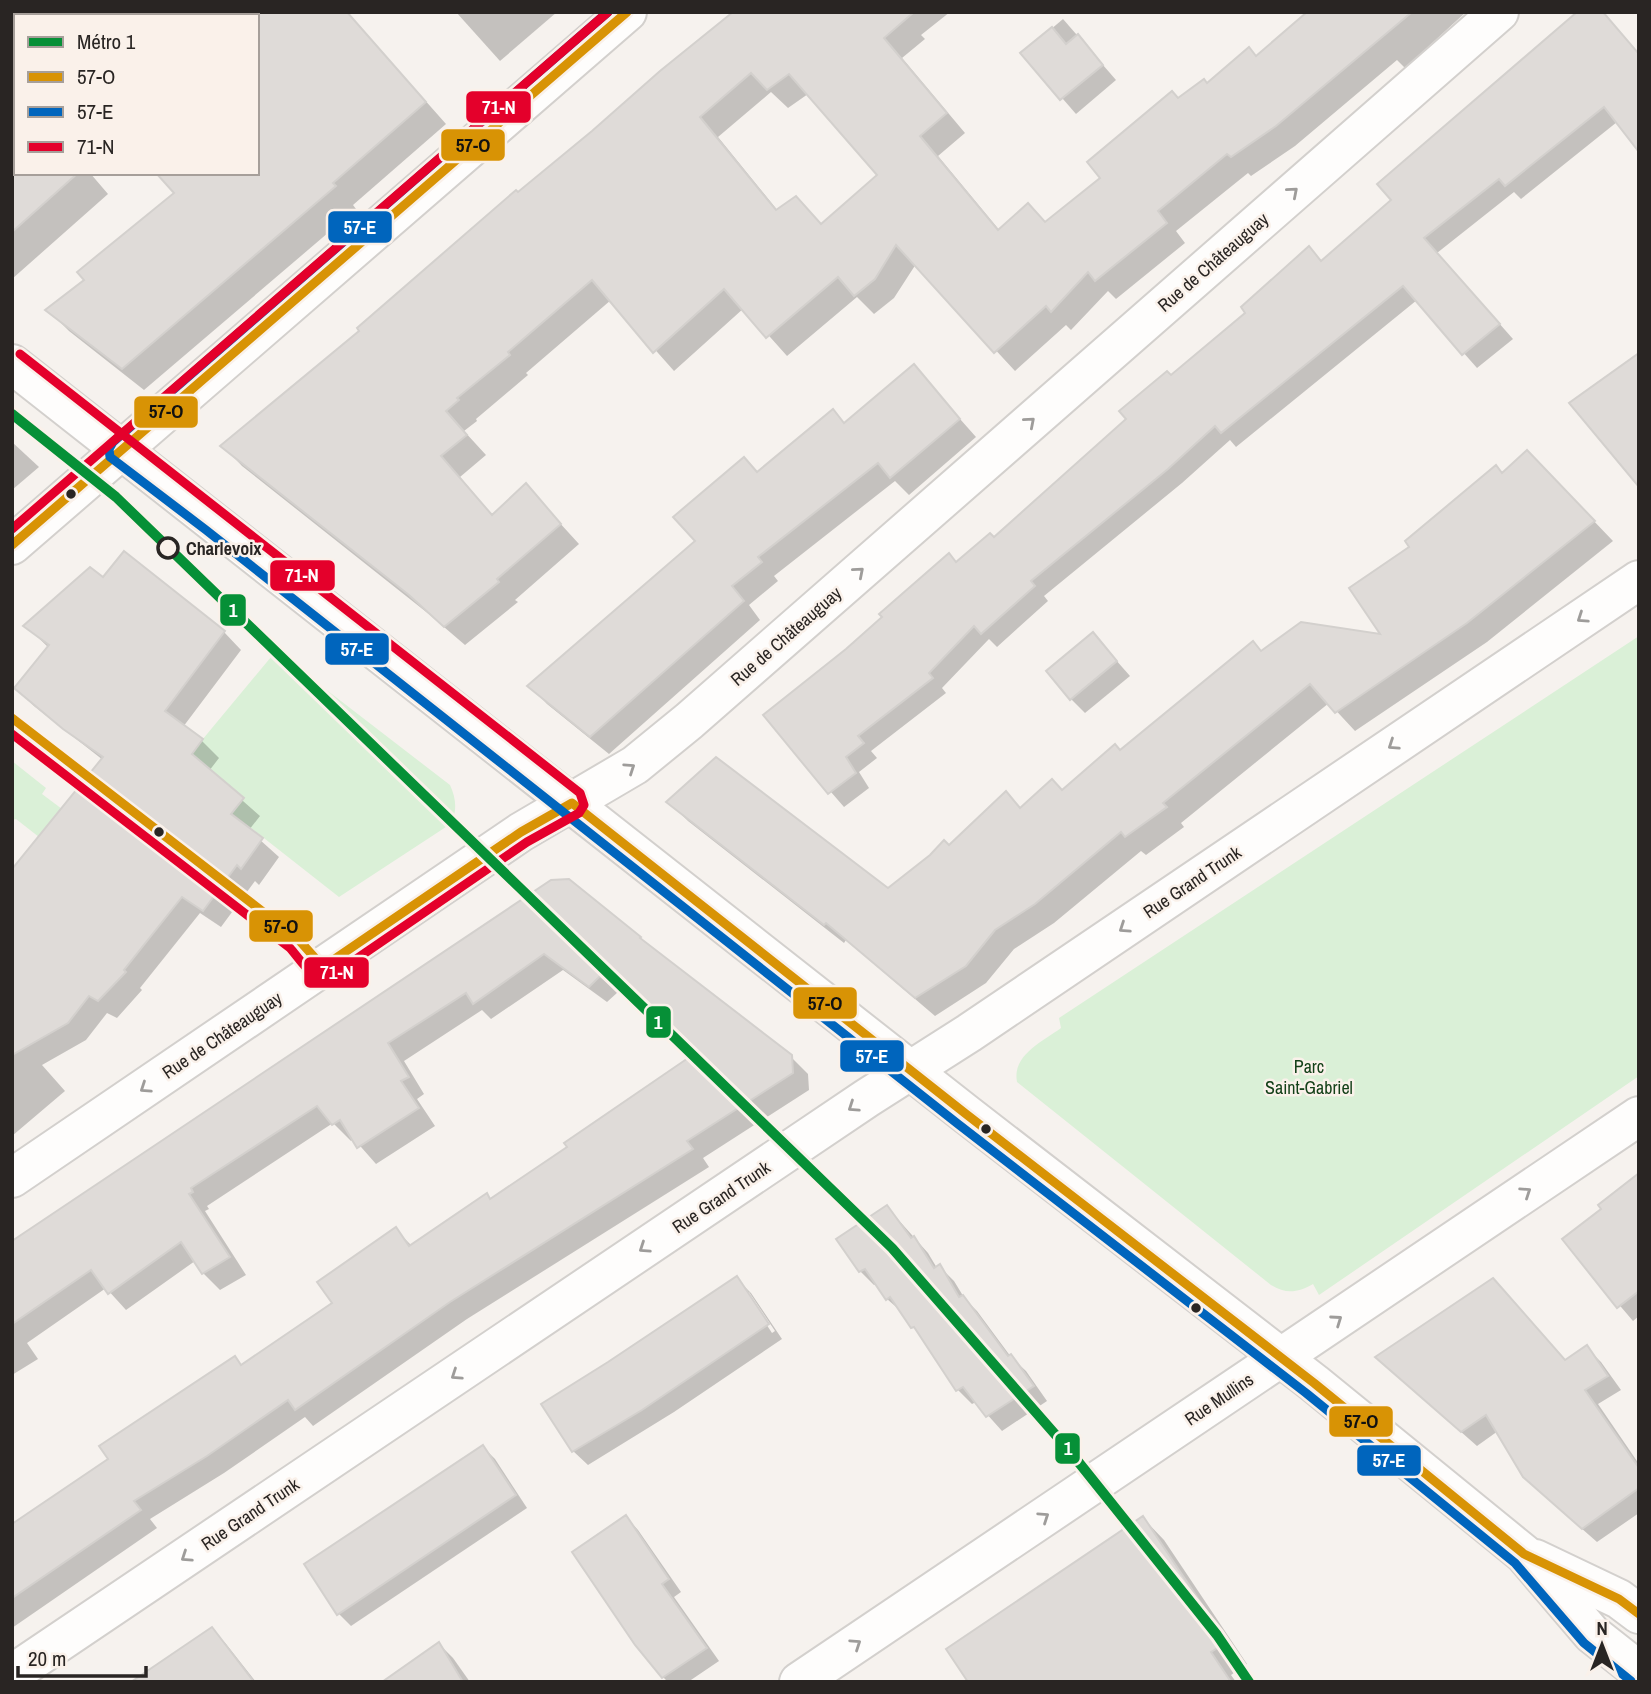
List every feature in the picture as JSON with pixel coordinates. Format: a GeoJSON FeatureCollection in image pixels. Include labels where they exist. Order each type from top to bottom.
{"type":"FeatureCollection","features":[{"type":"Feature","properties":{"kind":"street"},"geometry":{"type":"LineString","coordinates":[[12,545],[627,12]]}},
{"type":"Feature","properties":{"kind":"street","name":"Rue de Châteauguay"},"geometry":{"type":"LineString","coordinates":[[12,1178],[510,840],[635,765],[689,721],[1499,12]]}},
{"type":"Feature","properties":{"kind":"street"},"geometry":{"type":"LineString","coordinates":[[12,364],[1281,1358],[1524,1554],[1592,1634],[1639,1671]]}},
{"type":"Feature","properties":{"kind":"street","name":"Rue Grand Trunk"},"geometry":{"type":"LineString","coordinates":[[12,1674],[910,1070],[970,1033],[1639,580]]}},
{"type":"Feature","properties":{"kind":"street","name":"Rue Mullins"},"geometry":{"type":"LineString","coordinates":[[799,1682],[1639,1116]]}},
{"type":"Feature","properties":{"kind":"street"},"geometry":{"type":"LineString","coordinates":[[1524,1554],[1619,1598],[1639,1614]]}},
{"type":"Feature","properties":{"kind":"green space","name":"Parc Saint-Gabriel"},"geometry":{"type":"Polygon","coordinates":[[[1639,636],[1639,1076],[1319,1295],[1313,1284],[1292,1291],[1271,1285],[1017,1082],[1019,1064],[1037,1044],[1061,1028],[1059,1018],[1639,636]]]}},
{"type":"Feature","properties":{"kind":"green space"},"geometry":{"type":"Polygon","coordinates":[[[276,651],[450,785],[454,794],[452,823],[339,897],[232,813],[243,797],[214,773],[188,778],[178,769],[276,651]]]}},
{"type":"Feature","properties":{"kind":"green space"},"geometry":{"type":"Polygon","coordinates":[[[12,761],[46,788],[42,794],[70,815],[39,837],[16,819],[12,820],[12,761]]]}},
{"type":"Feature","properties":{"kind":"building"},"geometry":{"type":"Polygon","coordinates":[[[347,12],[426,102],[333,183],[336,186],[122,369],[45,310],[84,280],[77,272],[174,193],[158,175],[259,175],[257,14],[347,12]]]}},
{"type":"Feature","properties":{"kind":"building"},"geometry":{"type":"Polygon","coordinates":[[[733,12],[914,12],[884,38],[947,113],[920,136],[998,230],[1028,203],[1045,222],[1100,178],[1087,162],[1172,91],[1178,98],[1204,79],[1207,83],[1249,47],[1256,56],[1307,12],[1412,12],[1276,126],[1231,157],[1227,154],[1158,211],[1167,223],[1095,281],[1088,272],[1051,312],[1046,306],[994,353],[896,245],[875,279],[854,296],[838,277],[766,338],[724,289],[653,353],[592,280],[508,352],[510,355],[457,398],[459,400],[446,411],[467,435],[441,456],[492,515],[526,483],[561,524],[497,579],[499,582],[444,627],[409,595],[220,446],[359,331],[357,328],[516,190],[518,192],[592,131],[733,12]],[[751,73],[700,117],[776,210],[796,196],[821,224],[877,175],[789,74],[767,90],[751,73]]]}},
{"type":"Feature","properties":{"kind":"building"},"geometry":{"type":"Polygon","coordinates":[[[1577,12],[1603,12],[1639,54],[1639,152],[1604,107],[1505,186],[1499,179],[1424,238],[1500,324],[1462,355],[1403,286],[1221,433],[1215,426],[1168,469],[1031,581],[1035,586],[981,634],[974,626],[929,673],[933,678],[858,736],[864,743],[846,757],[856,773],[828,794],[763,715],[846,649],[882,617],[879,614],[949,553],[956,562],[990,533],[994,537],[1126,419],[1119,411],[1167,371],[1171,375],[1245,313],[1241,307],[1309,246],[1321,261],[1391,200],[1377,184],[1577,12]]]}},
{"type":"Feature","properties":{"kind":"building"},"geometry":{"type":"Polygon","coordinates":[[[1052,27],[1066,44],[1078,34],[1103,65],[1060,100],[1020,53],[1052,27]]]}},
{"type":"Feature","properties":{"kind":"building"},"geometry":{"type":"Polygon","coordinates":[[[12,173],[76,175],[12,232],[12,173]]]}},
{"type":"Feature","properties":{"kind":"building"},"geometry":{"type":"Polygon","coordinates":[[[1639,353],[1639,487],[1569,403],[1639,353]]]}},
{"type":"Feature","properties":{"kind":"building"},"geometry":{"type":"Polygon","coordinates":[[[914,364],[960,419],[890,478],[878,463],[758,557],[762,562],[732,586],[744,601],[590,737],[527,686],[695,541],[673,517],[744,457],[757,472],[833,409],[844,423],[914,364]]]}},
{"type":"Feature","properties":{"kind":"building"},"geometry":{"type":"Polygon","coordinates":[[[1527,450],[1595,521],[1467,623],[1335,713],[1310,684],[1163,803],[1167,807],[1125,837],[1121,832],[1035,904],[995,930],[966,966],[915,998],[826,923],[824,925],[666,802],[716,757],[888,888],[930,855],[944,840],[949,845],[1006,791],[1020,808],[1052,779],[1062,790],[1115,744],[1120,750],[1253,641],[1261,651],[1301,622],[1380,634],[1349,588],[1409,547],[1405,541],[1496,465],[1502,473],[1527,450]]]}},
{"type":"Feature","properties":{"kind":"building"},"geometry":{"type":"Polygon","coordinates":[[[124,551],[225,631],[165,711],[203,739],[192,754],[244,798],[231,814],[263,838],[241,869],[237,865],[203,911],[182,897],[124,970],[126,972],[98,1001],[89,996],[68,1023],[12,1055],[12,869],[103,757],[63,729],[14,688],[49,645],[23,626],[90,567],[103,577],[124,551]]]}},
{"type":"Feature","properties":{"kind":"building"},"geometry":{"type":"Polygon","coordinates":[[[1093,632],[1117,661],[1070,700],[1046,671],[1093,632]]]}},
{"type":"Feature","properties":{"kind":"building"},"geometry":{"type":"Polygon","coordinates":[[[569,879],[640,938],[792,1055],[793,1073],[687,1141],[693,1149],[450,1302],[295,1410],[288,1400],[207,1456],[134,1501],[141,1510],[12,1598],[12,1524],[108,1459],[99,1446],[235,1356],[241,1365],[332,1303],[317,1282],[396,1227],[409,1246],[487,1193],[490,1199],[567,1147],[564,1143],[694,1054],[600,976],[589,987],[544,954],[473,1004],[466,993],[388,1043],[409,1077],[401,1081],[419,1108],[357,1148],[340,1120],[332,1125],[317,1106],[191,1188],[193,1192],[189,1194],[230,1257],[202,1274],[181,1242],[108,1294],[91,1270],[12,1324],[12,1241],[551,880],[569,879]]]}},
{"type":"Feature","properties":{"kind":"building"},"geometry":{"type":"Polygon","coordinates":[[[1639,1173],[1639,1291],[1617,1308],[1562,1239],[1601,1209],[1598,1205],[1639,1173]]]}},
{"type":"Feature","properties":{"kind":"building"},"geometry":{"type":"Polygon","coordinates":[[[887,1205],[911,1238],[914,1236],[934,1268],[940,1264],[959,1297],[963,1295],[1034,1386],[986,1417],[963,1387],[956,1391],[914,1327],[911,1328],[890,1297],[886,1300],[865,1269],[859,1272],[836,1239],[887,1205]]]}},
{"type":"Feature","properties":{"kind":"building"},"geometry":{"type":"Polygon","coordinates":[[[737,1276],[769,1324],[642,1410],[572,1452],[541,1404],[737,1276]]]}},
{"type":"Feature","properties":{"kind":"building"},"geometry":{"type":"Polygon","coordinates":[[[1493,1278],[1565,1360],[1587,1345],[1608,1376],[1585,1390],[1639,1468],[1639,1488],[1582,1529],[1523,1477],[1486,1415],[1461,1432],[1375,1357],[1493,1278]]]}},
{"type":"Feature","properties":{"kind":"building"},"geometry":{"type":"Polygon","coordinates":[[[483,1445],[516,1495],[337,1615],[304,1564],[483,1445]]]}},
{"type":"Feature","properties":{"kind":"building"},"geometry":{"type":"Polygon","coordinates":[[[626,1515],[669,1579],[662,1584],[707,1648],[662,1678],[635,1645],[572,1552],[626,1515]]]}},
{"type":"Feature","properties":{"kind":"building"},"geometry":{"type":"Polygon","coordinates":[[[1143,1516],[1227,1642],[1211,1652],[1231,1682],[968,1682],[946,1649],[1143,1516]]]}},
{"type":"Feature","properties":{"kind":"building"},"geometry":{"type":"Polygon","coordinates":[[[212,1627],[254,1682],[131,1682],[181,1648],[212,1627]]]}},
{"type":"Feature","properties":{"kind":"building"},"geometry":{"type":"Polygon","coordinates":[[[439,1642],[463,1682],[382,1682],[439,1642]]]}},
{"type":"Feature","properties":{"kind":"metro line","name":"1"},"geometry":{"type":"LineString","coordinates":[[12,414],[116,497],[892,1248],[1068,1449],[1217,1635],[1249,1682]]}},
{"type":"Feature","properties":{"kind":"transit line","name":"57-E"},"geometry":{"type":"LineString","coordinates":[[608,12],[113,442],[109,449],[110,457],[958,1124],[1306,1393],[1515,1563],[1584,1643],[1631,1681]]}},
{"type":"Feature","properties":{"kind":"transit line","name":"71-N"},"geometry":{"type":"LineString","coordinates":[[12,529],[608,12]]}},
{"type":"Feature","properties":{"kind":"transit line","name":"57-O"},"geometry":{"type":"LineString","coordinates":[[12,545],[627,12]]}},
{"type":"Feature","properties":{"kind":"transit line","name":"71-N"},"geometry":{"type":"LineString","coordinates":[[12,734],[290,948],[318,977],[324,978],[330,977],[527,842],[579,813],[584,805],[580,793],[20,354]]}},
{"type":"Feature","properties":{"kind":"transit line","name":"57-O"},"geometry":{"type":"LineString","coordinates":[[12,718],[298,939],[323,967],[521,832],[572,803],[966,1114],[1314,1383],[1524,1554],[1619,1599],[1639,1614]]}},
{"type":"Feature","properties":{"kind":"place","name":"Charlevoix"},"geometry":{"type":"Point","coordinates":[168,548]}}]}
